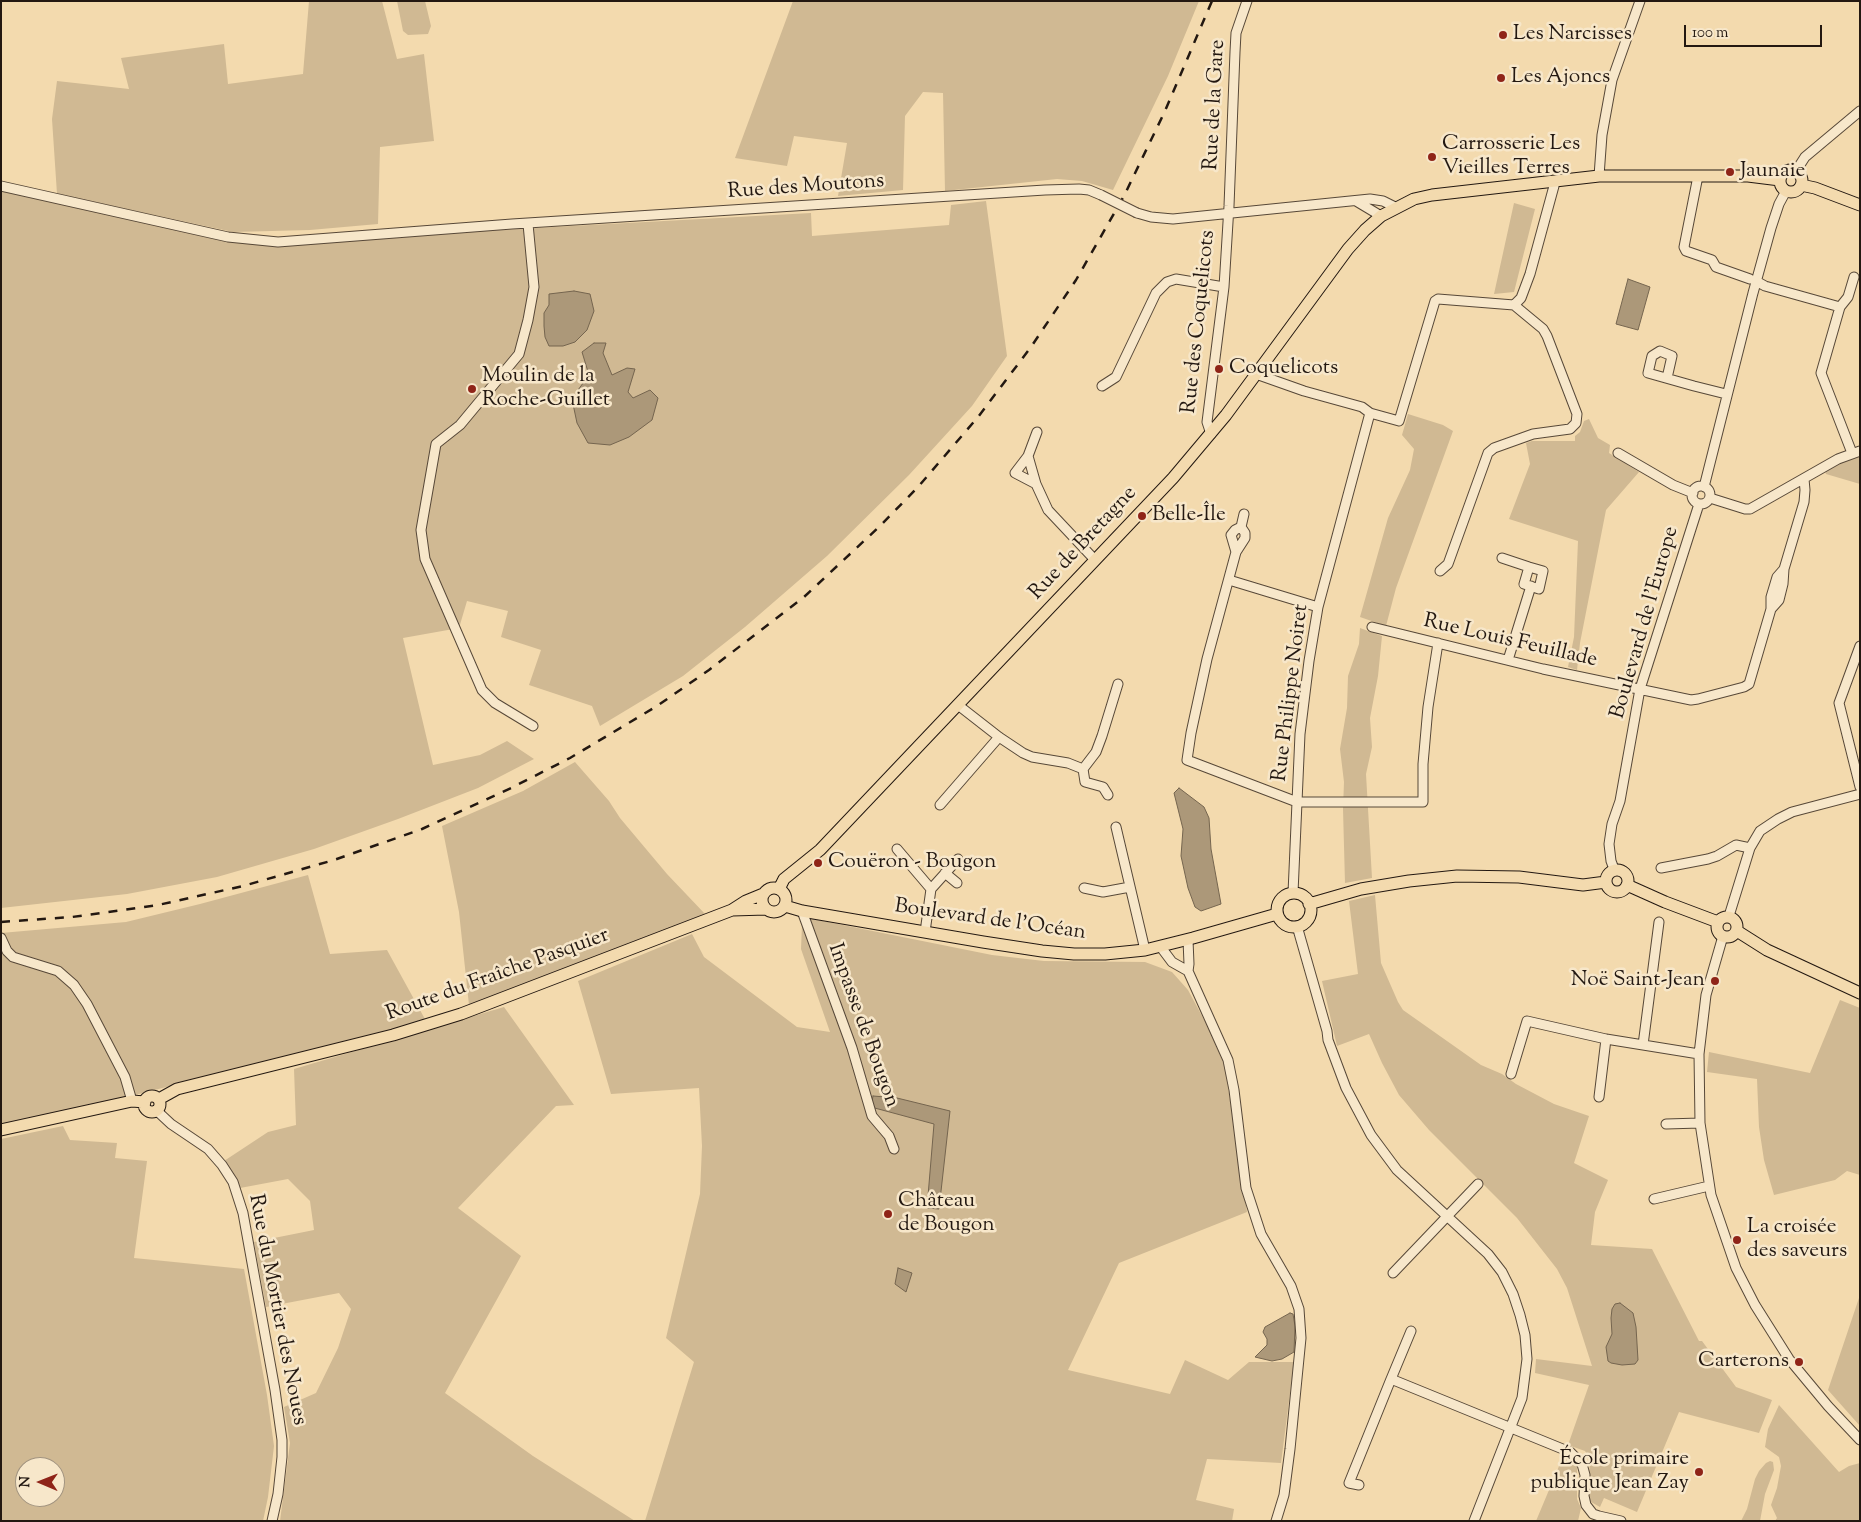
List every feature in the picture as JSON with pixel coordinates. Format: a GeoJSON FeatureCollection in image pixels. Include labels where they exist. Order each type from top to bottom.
{"type":"FeatureCollection","features":[{"type":"Feature","properties":{"kind":"main road"},"geometry":{"type":"LineString","coordinates":[[1786,171],[1796,171],[1800,175],[1801,185],[1793,192],[1786,191],[1781,186],[1780,180],[1786,171]]}},
{"type":"Feature","properties":{"kind":"main road","name":"Rue de Bretagne"},"geometry":{"type":"LineString","coordinates":[[779,889],[784,879],[820,850],[1173,478],[1211,434],[1348,249],[1381,216],[1395,207],[1414,199],[1432,195],[1599,176],[1748,176],[1780,180]]}},
{"type":"Feature","properties":{"kind":"main road"},"geometry":{"type":"LineString","coordinates":[[1801,185],[1821,190],[1860,205]]}},
{"type":"Feature","properties":{"kind":"main road"},"geometry":{"type":"LineString","coordinates":[[1614,869],[1624,872],[1628,878],[1628,885],[1622,891],[1616,892],[1609,889],[1606,882],[1606,876],[1614,869]]}},
{"type":"Feature","properties":{"kind":"main road"},"geometry":{"type":"LineString","coordinates":[[1309,904],[1361,889],[1457,876],[1519,877],[1583,885],[1606,882]]}},
{"type":"Feature","properties":{"kind":"main road"},"geometry":{"type":"LineString","coordinates":[[1628,885],[1665,902],[1718,922]]}},
{"type":"Feature","properties":{"kind":"main road"},"geometry":{"type":"LineString","coordinates":[[770,888],[779,889],[785,894],[785,906],[778,912],[772,912],[766,909],[762,902],[763,894],[770,888]]}},
{"type":"Feature","properties":{"kind":"main road"},"geometry":{"type":"LineString","coordinates":[[1293,893],[1303,896],[1309,904],[1310,914],[1308,918],[1297,926],[1292,927],[1282,923],[1277,914],[1280,900],[1288,894],[1293,893]]}},
{"type":"Feature","properties":{"kind":"main road","name":"Route du Fraîche Pasquier"},"geometry":{"type":"LineString","coordinates":[[132,1101],[145,1102],[149,1096],[156,1097],[158,1105],[177,1089],[435,1023],[471,1011],[732,910],[746,901],[763,894]]}},
{"type":"Feature","properties":{"kind":"main road","name":"Boulevard de l'Océan"},"geometry":{"type":"LineString","coordinates":[[785,906],[802,911],[1050,952],[1105,954],[1145,950],[1188,940],[1277,914]]}},
{"type":"Feature","properties":{"kind":"main road","name":"Route du Fraîche Pasquier"},"geometry":{"type":"LineString","coordinates":[[732,910],[766,909]]}},
{"type":"Feature","properties":{"kind":"main road"},"geometry":{"type":"LineString","coordinates":[[1729,916],[1736,920],[1738,924],[1737,932],[1732,936],[1723,936],[1717,930],[1718,922],[1721,918],[1729,916]]}},
{"type":"Feature","properties":{"kind":"main road"},"geometry":{"type":"LineString","coordinates":[[1737,932],[1766,950],[1860,993]]}},
{"type":"Feature","properties":{"kind":"main road"},"geometry":{"type":"LineString","coordinates":[[1,1130],[132,1101]]}},
{"type":"Feature","properties":{"kind":"street","name":"Rue de la Gare"},"geometry":{"type":"LineString","coordinates":[[1228,213],[1236,33],[1247,1]]}},
{"type":"Feature","properties":{"kind":"street"},"geometry":{"type":"LineString","coordinates":[[1599,176],[1602,135],[1612,80],[1640,1]]}},
{"type":"Feature","properties":{"kind":"street"},"geometry":{"type":"LineString","coordinates":[[1796,171],[1805,156],[1860,111]]}},
{"type":"Feature","properties":{"kind":"street"},"geometry":{"type":"LineString","coordinates":[[1698,176],[1684,247],[1686,251],[1707,257],[1712,260],[1716,267],[1765,286],[1840,308]]}},
{"type":"Feature","properties":{"kind":"street"},"geometry":{"type":"LineString","coordinates":[[1514,305],[1521,298],[1530,274],[1554,186],[1553,181]]}},
{"type":"Feature","properties":{"kind":"street","name":"Rue des Moutons"},"geometry":{"type":"LineString","coordinates":[[1,186],[228,237],[278,242],[512,224],[1045,190],[1089,190],[1137,214],[1150,217],[1173,218],[1370,199],[1383,201],[1395,207]]}},
{"type":"Feature","properties":{"kind":"street"},"geometry":{"type":"LineString","coordinates":[[1704,487],[1753,280],[1779,204],[1786,191]]}},
{"type":"Feature","properties":{"kind":"street"},"geometry":{"type":"LineString","coordinates":[[1356,201],[1381,216]]}},
{"type":"Feature","properties":{"kind":"street","name":"Rue des Coquelicots"},"geometry":{"type":"LineString","coordinates":[[1211,434],[1207,422],[1224,288],[1228,213]]}},
{"type":"Feature","properties":{"kind":"street"},"geometry":{"type":"LineString","coordinates":[[528,224],[534,286],[519,354],[460,424],[436,444],[421,530],[426,559],[482,690],[495,703],[533,726]]}},
{"type":"Feature","properties":{"kind":"street"},"geometry":{"type":"LineString","coordinates":[[1710,498],[1750,509],[1838,459],[1856,452],[1821,373],[1840,308],[1848,297],[1854,277]]}},
{"type":"Feature","properties":{"kind":"street"},"geometry":{"type":"LineString","coordinates":[[1102,386],[1116,377],[1156,292],[1167,282],[1176,279],[1224,288]]}},
{"type":"Feature","properties":{"kind":"street"},"geometry":{"type":"LineString","coordinates":[[1256,374],[1304,391],[1362,407],[1370,413],[1399,421],[1433,304],[1438,299],[1514,305],[1542,329],[1547,336],[1564,378],[1578,419],[1570,430],[1533,434],[1494,448],[1488,453],[1448,564],[1440,571]]}},
{"type":"Feature","properties":{"kind":"street"},"geometry":{"type":"LineString","coordinates":[[1667,378],[1726,394]]}},
{"type":"Feature","properties":{"kind":"street","name":"Rue Philippe Noiret"},"geometry":{"type":"LineString","coordinates":[[1293,893],[1300,734],[1318,607],[1370,413]]}},
{"type":"Feature","properties":{"kind":"street"},"geometry":{"type":"LineString","coordinates":[[1036,484],[1015,473],[1028,456],[1038,432]]}},
{"type":"Feature","properties":{"kind":"street"},"geometry":{"type":"LineString","coordinates":[[1618,453],[1650,473],[1693,493]]}},
{"type":"Feature","properties":{"kind":"street"},"geometry":{"type":"LineString","coordinates":[[1028,456],[1036,484],[1048,510],[1095,560]]}},
{"type":"Feature","properties":{"kind":"street","name":"Rue Louis Feuillade"},"geometry":{"type":"LineString","coordinates":[[1372,626],[1508,660],[1691,700],[1744,686],[1749,684],[1771,609],[1779,600],[1784,569],[1804,502],[1804,479]]}},
{"type":"Feature","properties":{"kind":"street"},"geometry":{"type":"LineString","coordinates":[[1698,487],[1704,487],[1709,490],[1710,498],[1707,502],[1699,504],[1694,501],[1693,493],[1698,487]]}},
{"type":"Feature","properties":{"kind":"street","name":"Boulevard de l'Europe"},"geometry":{"type":"LineString","coordinates":[[1614,869],[1609,844],[1612,824],[1620,802],[1640,689],[1699,504]]}},
{"type":"Feature","properties":{"kind":"street"},"geometry":{"type":"LineString","coordinates":[[1244,514],[1241,527],[1234,530],[1231,535],[1236,552],[1207,659],[1187,760],[1296,802],[1423,802],[1428,707],[1438,643]]}},
{"type":"Feature","properties":{"kind":"street"},"geometry":{"type":"LineString","coordinates":[[1502,558],[1543,571],[1539,589],[1524,584],[1529,567]]}},
{"type":"Feature","properties":{"kind":"street"},"geometry":{"type":"LineString","coordinates":[[1229,580],[1318,607]]}},
{"type":"Feature","properties":{"kind":"street"},"geometry":{"type":"LineString","coordinates":[[1508,660],[1530,586]]}},
{"type":"Feature","properties":{"kind":"street"},"geometry":{"type":"LineString","coordinates":[[1860,646],[1839,703],[1860,786]]}},
{"type":"Feature","properties":{"kind":"street"},"geometry":{"type":"LineString","coordinates":[[1108,796],[1103,787],[1085,782],[1083,769],[1096,752],[1118,684]]}},
{"type":"Feature","properties":{"kind":"street"},"geometry":{"type":"LineString","coordinates":[[958,705],[999,737],[1032,757],[1068,763],[1083,769]]}},
{"type":"Feature","properties":{"kind":"street"},"geometry":{"type":"LineString","coordinates":[[940,805],[999,737]]}},
{"type":"Feature","properties":{"kind":"street"},"geometry":{"type":"LineString","coordinates":[[1729,916],[1750,848],[1760,831],[1778,819],[1806,808],[1860,794]]}},
{"type":"Feature","properties":{"kind":"street"},"geometry":{"type":"LineString","coordinates":[[1116,827],[1145,950]]}},
{"type":"Feature","properties":{"kind":"street"},"geometry":{"type":"LineString","coordinates":[[1661,868],[1708,859],[1736,845],[1750,848]]}},
{"type":"Feature","properties":{"kind":"street"},"geometry":{"type":"LineString","coordinates":[[897,849],[931,889]]}},
{"type":"Feature","properties":{"kind":"street"},"geometry":{"type":"LineString","coordinates":[[925,932],[931,889],[958,859]]}},
{"type":"Feature","properties":{"kind":"street"},"geometry":{"type":"LineString","coordinates":[[946,872],[958,883]]}},
{"type":"Feature","properties":{"kind":"street"},"geometry":{"type":"LineString","coordinates":[[1084,888],[1104,892],[1130,887]]}},
{"type":"Feature","properties":{"kind":"street","name":"Impasse de Bougon"},"geometry":{"type":"LineString","coordinates":[[802,911],[852,1048],[872,1116],[889,1136],[894,1149]]}},
{"type":"Feature","properties":{"kind":"street"},"geometry":{"type":"LineString","coordinates":[[1643,1045],[1659,922]]}},
{"type":"Feature","properties":{"kind":"street"},"geometry":{"type":"LineString","coordinates":[[1297,926],[1328,1031],[1328,1040],[1346,1088],[1371,1135],[1396,1170],[1488,1254],[1502,1272],[1513,1294],[1520,1315],[1528,1359],[1522,1398],[1474,1521]]}},
{"type":"Feature","properties":{"kind":"street"},"geometry":{"type":"LineString","coordinates":[[1723,936],[1706,995],[1699,1054],[1700,1123],[1709,1186],[1722,1231],[1736,1268],[1754,1305],[1789,1359],[1828,1406],[1860,1440]]}},
{"type":"Feature","properties":{"kind":"street"},"geometry":{"type":"LineString","coordinates":[[2,939],[7,951],[13,957],[58,971],[74,985],[88,1004],[125,1076],[132,1101]]}},
{"type":"Feature","properties":{"kind":"street"},"geometry":{"type":"LineString","coordinates":[[1188,940],[1188,971],[1228,1060],[1234,1090],[1246,1188],[1254,1215],[1262,1234],[1291,1286],[1299,1309],[1300,1354],[1290,1449],[1284,1495],[1276,1521]]}},
{"type":"Feature","properties":{"kind":"street"},"geometry":{"type":"LineString","coordinates":[[1160,946],[1172,962],[1188,971]]}},
{"type":"Feature","properties":{"kind":"street"},"geometry":{"type":"LineString","coordinates":[[1511,1074],[1527,1021],[1539,1019],[1606,1039],[1699,1054]]}},
{"type":"Feature","properties":{"kind":"street"},"geometry":{"type":"LineString","coordinates":[[1599,1097],[1606,1039]]}},
{"type":"Feature","properties":{"kind":"street","name":"Rue du Mortier des Noues"},"geometry":{"type":"LineString","coordinates":[[158,1105],[171,1124],[208,1149],[222,1165],[233,1182],[243,1213],[275,1390],[282,1440],[278,1494],[272,1521]]}},
{"type":"Feature","properties":{"kind":"street"},"geometry":{"type":"LineString","coordinates":[[1666,1124],[1700,1123]]}},
{"type":"Feature","properties":{"kind":"street"},"geometry":{"type":"LineString","coordinates":[[1393,1273],[1478,1184]]}},
{"type":"Feature","properties":{"kind":"street"},"geometry":{"type":"LineString","coordinates":[[1654,1199],[1709,1186]]}},
{"type":"Feature","properties":{"kind":"street"},"geometry":{"type":"LineString","coordinates":[[1359,1485],[1349,1483],[1411,1331]]}},
{"type":"Feature","properties":{"kind":"street"},"geometry":{"type":"LineString","coordinates":[[1391,1379],[1575,1455],[1582,1464],[1585,1475],[1584,1496],[1586,1505],[1594,1514],[1621,1521]]}},
{"type":"Feature","properties":{"kind":"shaded area"},"geometry":{"type":"Polygon","coordinates":[[[309,1],[382,1],[397,59],[424,54],[434,141],[380,147],[378,224],[310,230],[233,232],[57,194],[52,119],[57,81],[129,89],[121,58],[224,44],[228,84],[303,74],[309,1]]]}},
{"type":"Feature","properties":{"kind":"shaded area"},"geometry":{"type":"Polygon","coordinates":[[[397,1],[425,1],[431,26],[428,34],[408,35],[403,31],[397,1]]]}},
{"type":"Feature","properties":{"kind":"shaded area"},"geometry":{"type":"Polygon","coordinates":[[[793,1],[1199,1],[1168,76],[1113,190],[1082,181],[1057,179],[945,191],[943,93],[923,92],[905,116],[903,190],[838,196],[847,143],[794,136],[787,166],[735,158],[793,1]]]}},
{"type":"Feature","properties":{"kind":"shaded area"},"geometry":{"type":"Polygon","coordinates":[[[1,186],[228,237],[278,242],[811,213],[812,236],[949,225],[951,205],[986,201],[1007,356],[972,406],[909,475],[827,556],[745,627],[683,676],[600,726],[592,706],[529,685],[541,650],[501,637],[508,611],[467,601],[459,628],[403,638],[433,765],[480,755],[507,741],[534,759],[478,788],[398,819],[314,849],[217,877],[127,894],[1,908],[1,186]]]}},
{"type":"Feature","properties":{"kind":"shaded area"},"geometry":{"type":"Polygon","coordinates":[[[1514,203],[1535,209],[1514,292],[1494,294],[1514,203]]]}},
{"type":"Feature","properties":{"kind":"shaded area"},"geometry":{"type":"Polygon","coordinates":[[[1628,279],[1650,287],[1638,330],[1616,324],[1628,279]]]}},
{"type":"Feature","properties":{"kind":"shaded area"},"geometry":{"type":"Polygon","coordinates":[[[574,291],[590,294],[594,311],[587,330],[575,342],[563,346],[549,346],[545,337],[544,313],[549,305],[549,294],[574,291]]]}},
{"type":"Feature","properties":{"kind":"shaded area"},"geometry":{"type":"Polygon","coordinates":[[[594,343],[606,343],[603,353],[612,375],[627,368],[635,369],[628,392],[633,398],[650,390],[658,398],[652,420],[629,437],[610,445],[588,443],[577,423],[573,404],[578,390],[589,375],[582,352],[594,343]]]}},
{"type":"Feature","properties":{"kind":"shaded area"},"geometry":{"type":"Polygon","coordinates":[[[1408,414],[1443,425],[1453,431],[1396,588],[1386,626],[1360,617],[1388,518],[1410,470],[1414,449],[1402,435],[1408,414]]]}},
{"type":"Feature","properties":{"kind":"shaded area"},"geometry":{"type":"Polygon","coordinates":[[[1589,419],[1598,438],[1610,445],[1609,453],[1639,472],[1606,510],[1580,643],[1577,670],[1568,667],[1574,637],[1578,541],[1509,519],[1530,464],[1526,443],[1532,441],[1575,441],[1575,436],[1580,432],[1584,421],[1589,419]]]}},
{"type":"Feature","properties":{"kind":"shaded area"},"geometry":{"type":"Polygon","coordinates":[[[1860,455],[1860,484],[1826,474],[1825,471],[1851,457],[1860,455]]]}},
{"type":"Feature","properties":{"kind":"shaded area"},"geometry":{"type":"Polygon","coordinates":[[[1360,628],[1382,636],[1378,676],[1370,718],[1372,747],[1366,774],[1372,878],[1345,883],[1344,782],[1340,749],[1347,708],[1348,676],[1359,644],[1360,628]]]}},
{"type":"Feature","properties":{"kind":"shaded area"},"geometry":{"type":"Polygon","coordinates":[[[575,762],[609,801],[620,818],[667,874],[706,915],[469,1005],[459,912],[442,826],[523,791],[575,762]]]}},
{"type":"Feature","properties":{"kind":"shaded area"},"geometry":{"type":"Polygon","coordinates":[[[1179,788],[1204,807],[1209,818],[1211,849],[1221,904],[1201,911],[1195,907],[1188,888],[1181,856],[1183,829],[1174,793],[1179,788]]]}},
{"type":"Feature","properties":{"kind":"shaded area"},"geometry":{"type":"Polygon","coordinates":[[[308,875],[330,954],[387,950],[426,1021],[1,1129],[1,933],[126,922],[308,875]]]}},
{"type":"Feature","properties":{"kind":"shaded area"},"geometry":{"type":"Polygon","coordinates":[[[1375,895],[1381,963],[1403,1010],[1481,1065],[1502,1074],[1516,1084],[1554,1104],[1589,1116],[1574,1163],[1608,1180],[1595,1212],[1591,1245],[1652,1249],[1699,1341],[1702,1341],[1736,1387],[1772,1400],[1759,1433],[1679,1412],[1637,1512],[1604,1498],[1600,1507],[1591,1502],[1588,1496],[1590,1459],[1585,1451],[1568,1445],[1589,1385],[1535,1373],[1536,1359],[1592,1366],[1567,1288],[1557,1269],[1517,1218],[1429,1130],[1399,1095],[1369,1034],[1337,1046],[1322,981],[1358,974],[1349,901],[1375,895]]]}},
{"type":"Feature","properties":{"kind":"shaded area"},"geometry":{"type":"Polygon","coordinates":[[[808,918],[992,955],[1044,961],[1145,962],[1172,972],[1188,990],[1208,1027],[1225,1067],[1247,1212],[1119,1263],[1068,1370],[1170,1394],[1185,1360],[1228,1380],[1249,1362],[1294,1362],[1281,1463],[1207,1459],[1196,1500],[1234,1509],[1232,1521],[645,1521],[694,1362],[666,1338],[700,1194],[702,1146],[699,1088],[611,1094],[578,981],[692,934],[704,957],[797,1027],[830,1032],[801,949],[802,925],[808,918]]]}},
{"type":"Feature","properties":{"kind":"shaded area"},"geometry":{"type":"Polygon","coordinates":[[[1840,1000],[1860,1008],[1860,1175],[1847,1171],[1835,1180],[1774,1195],[1764,1160],[1759,1127],[1757,1079],[1707,1072],[1709,1052],[1810,1073],[1840,1000]]]}},
{"type":"Feature","properties":{"kind":"shaded area"},"geometry":{"type":"Polygon","coordinates":[[[504,1007],[574,1105],[556,1106],[458,1208],[521,1256],[445,1393],[533,1456],[635,1521],[280,1521],[290,1443],[284,1407],[316,1393],[338,1348],[351,1309],[339,1293],[266,1307],[254,1242],[314,1230],[310,1201],[288,1179],[240,1188],[224,1161],[268,1132],[296,1125],[294,1069],[504,1007]]]}},
{"type":"Feature","properties":{"kind":"shaded area"},"geometry":{"type":"Polygon","coordinates":[[[873,1096],[897,1098],[950,1111],[939,1209],[927,1208],[934,1124],[871,1107],[873,1096]]]}},
{"type":"Feature","properties":{"kind":"shaded area"},"geometry":{"type":"Polygon","coordinates":[[[63,1126],[70,1140],[117,1143],[115,1158],[147,1161],[134,1258],[244,1269],[267,1395],[274,1446],[268,1497],[263,1521],[1,1521],[1,1139],[63,1126]]]}},
{"type":"Feature","properties":{"kind":"shaded area"},"geometry":{"type":"Polygon","coordinates":[[[898,1268],[912,1273],[906,1292],[895,1284],[898,1268]]]}},
{"type":"Feature","properties":{"kind":"shaded area"},"geometry":{"type":"Polygon","coordinates":[[[1860,1295],[1860,1426],[1828,1390],[1860,1295]]]}},
{"type":"Feature","properties":{"kind":"shaded area"},"geometry":{"type":"Polygon","coordinates":[[[1620,1303],[1633,1313],[1636,1327],[1638,1360],[1635,1364],[1622,1365],[1608,1361],[1606,1347],[1612,1334],[1612,1309],[1615,1304],[1620,1303]]]}},
{"type":"Feature","properties":{"kind":"shaded area"},"geometry":{"type":"Polygon","coordinates":[[[1290,1313],[1293,1314],[1295,1326],[1294,1352],[1282,1359],[1272,1361],[1255,1357],[1267,1345],[1267,1339],[1263,1332],[1265,1327],[1290,1313]]]}},
{"type":"Feature","properties":{"kind":"shaded area"},"geometry":{"type":"Polygon","coordinates":[[[1779,1405],[1839,1472],[1849,1466],[1860,1463],[1860,1521],[1775,1521],[1777,1518],[1771,1505],[1777,1488],[1781,1466],[1779,1457],[1765,1447],[1768,1429],[1779,1405]]]}},
{"type":"Feature","properties":{"kind":"shaded area"},"geometry":{"type":"Polygon","coordinates":[[[1562,1459],[1567,1459],[1577,1467],[1577,1499],[1581,1508],[1578,1521],[1536,1521],[1562,1459]]]}},
{"type":"Feature","properties":{"kind":"shaded area"},"geometry":{"type":"Polygon","coordinates":[[[1770,1461],[1773,1462],[1774,1470],[1765,1494],[1760,1521],[1741,1521],[1747,1509],[1755,1479],[1759,1471],[1770,1461]]]}},
{"type":"Feature","properties":{"kind":"railway"},"geometry":{"type":"LineString","coordinates":[[1,922],[72,917],[158,905],[243,886],[334,860],[422,829],[511,788],[570,758],[657,706],[709,670],[804,597],[880,526],[918,487],[978,417],[1031,347],[1076,280],[1124,196],[1165,111],[1212,1]]}},
{"type":"Feature","properties":{"kind":"place","name":"Les Narcisses"},"geometry":{"type":"Point","coordinates":[1503,35]}},
{"type":"Feature","properties":{"kind":"place","name":"Les Ajoncs"},"geometry":{"type":"Point","coordinates":[1501,78]}},
{"type":"Feature","properties":{"kind":"place","name":"Carrosserie Les Vieilles Terres"},"geometry":{"type":"Point","coordinates":[1432,157]}},
{"type":"Feature","properties":{"kind":"place","name":"Jaunaie"},"geometry":{"type":"Point","coordinates":[1730,172]}},
{"type":"Feature","properties":{"kind":"place","name":"Coquelicots"},"geometry":{"type":"Point","coordinates":[1219,369]}},
{"type":"Feature","properties":{"kind":"place","name":"Moulin de la Roche-Guillet"},"geometry":{"type":"Point","coordinates":[472,389]}},
{"type":"Feature","properties":{"kind":"place","name":"Belle-Île"},"geometry":{"type":"Point","coordinates":[1142,516]}},
{"type":"Feature","properties":{"kind":"place","name":"Couëron - Bougon"},"geometry":{"type":"Point","coordinates":[818,863]}},
{"type":"Feature","properties":{"kind":"place","name":"Noë Saint-Jean"},"geometry":{"type":"Point","coordinates":[1715,981]}},
{"type":"Feature","properties":{"kind":"place","name":"Château de Bougon"},"geometry":{"type":"Point","coordinates":[888,1214]}},
{"type":"Feature","properties":{"kind":"place","name":"La croisée des saveurs"},"geometry":{"type":"Point","coordinates":[1737,1240]}},
{"type":"Feature","properties":{"kind":"place","name":"Carterons"},"geometry":{"type":"Point","coordinates":[1799,1362]}},
{"type":"Feature","properties":{"kind":"place","name":"École primaire publique Jean Zay"},"geometry":{"type":"Point","coordinates":[1699,1472]}}]}
